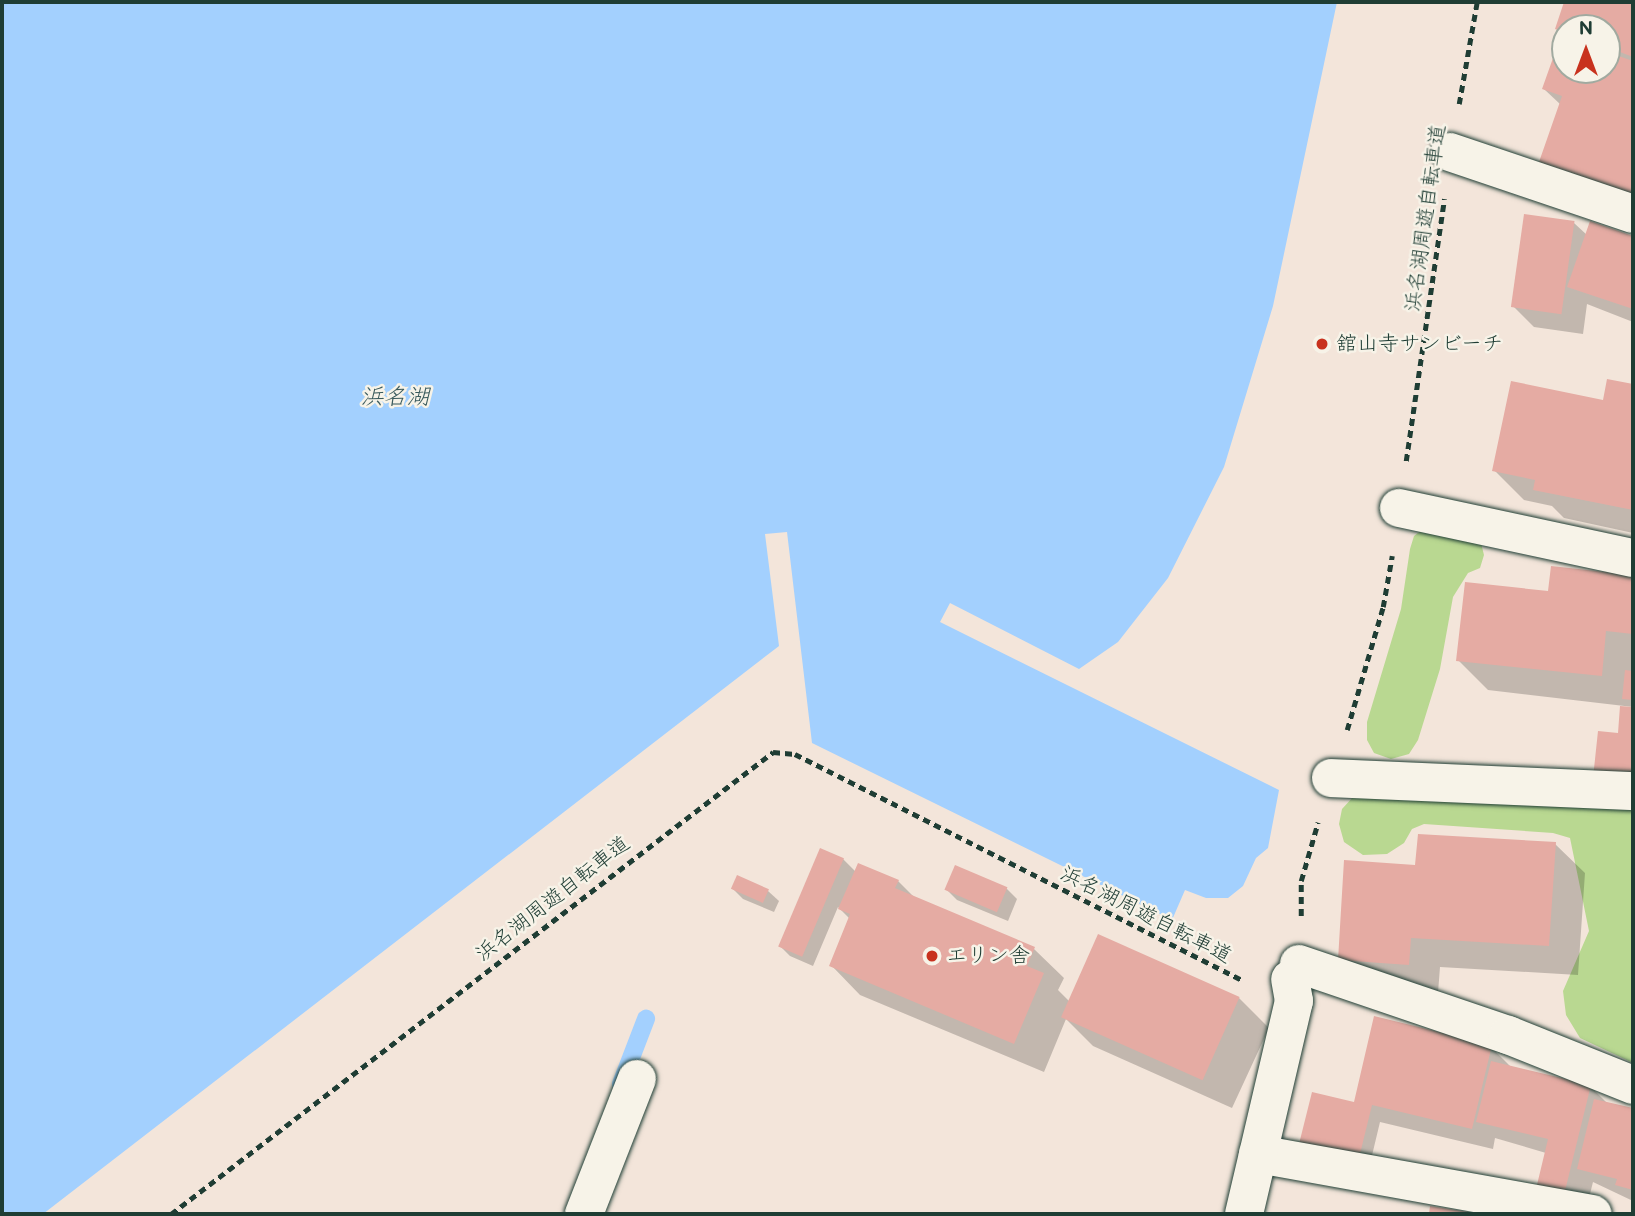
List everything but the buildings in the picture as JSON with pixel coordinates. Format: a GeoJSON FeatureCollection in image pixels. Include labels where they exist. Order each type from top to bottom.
{"type":"FeatureCollection","features":[{"type":"Feature","properties":{"kind":"street"},"geometry":{"type":"LineString","coordinates":[[1450,152],[1633,214]]}},
{"type":"Feature","properties":{"kind":"street"},"geometry":{"type":"LineString","coordinates":[[1399,508],[1633,558]]}},
{"type":"Feature","properties":{"kind":"street"},"geometry":{"type":"LineString","coordinates":[[1331,778],[1633,791]]}},
{"type":"Feature","properties":{"kind":"street"},"geometry":{"type":"LineString","coordinates":[[1244,1214],[1294,1001],[1295,971],[1508,1035],[1633,1085]]}},
{"type":"Feature","properties":{"kind":"street"},"geometry":{"type":"LineString","coordinates":[[584,1214],[637,1079]]}},
{"type":"Feature","properties":{"kind":"street"},"geometry":{"type":"LineString","coordinates":[[1258,1154],[1593,1214]]}},
{"type":"Feature","properties":{"kind":"path","name":"浜名湖周遊自転車道"},"geometry":{"type":"LineString","coordinates":[[172,1214],[773,752],[795,754],[1258,988],[1276,987],[1295,971],[1301,881],[1383,607],[1450,152],[1477,2]]}},
{"type":"Feature","properties":{"kind":"green space"},"geometry":{"type":"Polygon","coordinates":[[[1427,526],[1481,543],[1484,555],[1480,568],[1468,573],[1453,597],[1440,669],[1418,740],[1409,754],[1391,759],[1374,753],[1367,740],[1367,722],[1401,609],[1410,549],[1414,536],[1427,526]]]}},
{"type":"Feature","properties":{"kind":"green space"},"geometry":{"type":"Polygon","coordinates":[[[1354,796],[1633,804],[1633,1063],[1580,1038],[1566,1015],[1563,991],[1589,931],[1570,838],[1553,833],[1424,824],[1412,829],[1404,843],[1387,854],[1363,855],[1344,842],[1339,824],[1342,809],[1354,796]]]}},
{"type":"Feature","properties":{"kind":"water","name":"浜名湖"},"geometry":{"type":"Polygon","coordinates":[[[2,2],[1337,2],[1273,306],[1224,467],[1168,578],[1118,642],[1079,669],[950,603],[940,622],[1279,790],[1268,848],[1256,858],[1243,886],[1228,898],[1206,898],[1185,890],[1172,920],[812,743],[787,532],[765,534],[779,646],[43,1214],[2,1214],[2,2]]]}},
{"type":"Feature","properties":{"kind":"waterway"},"geometry":{"type":"LineString","coordinates":[[621,1084],[646,1019]]}},
{"type":"Feature","properties":{"kind":"place","name":"舘山寺サンビーチ"},"geometry":{"type":"Point","coordinates":[1322,344]}},
{"type":"Feature","properties":{"kind":"place","name":"エリン舎"},"geometry":{"type":"Point","coordinates":[932,956]}}]}
